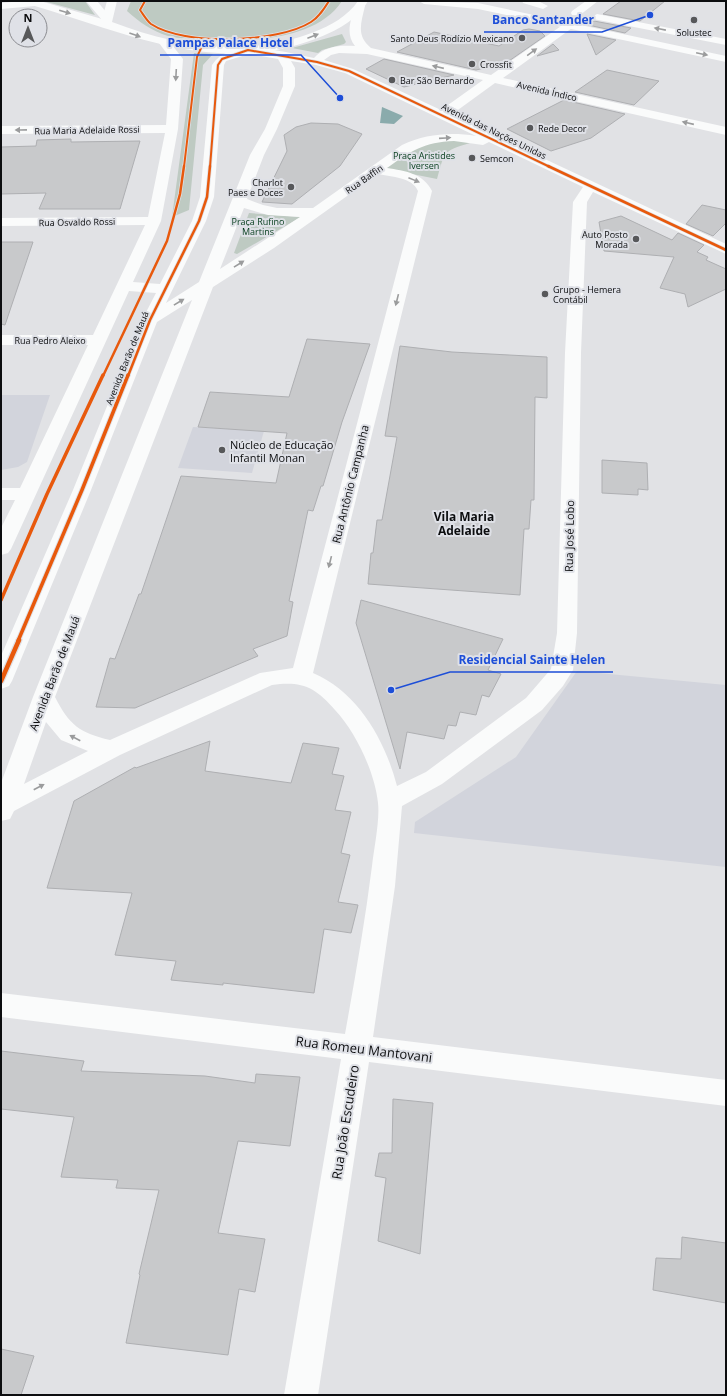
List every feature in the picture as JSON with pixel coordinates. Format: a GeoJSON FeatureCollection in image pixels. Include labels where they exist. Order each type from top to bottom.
{"type":"FeatureCollection","features":[{"type":"Feature","properties":{"kind":"street"},"geometry":{"type":"LineString","coordinates":[[91,1],[106,21]]}},
{"type":"Feature","properties":{"kind":"street"},"geometry":{"type":"LineString","coordinates":[[106,21],[112,1]]}},
{"type":"Feature","properties":{"kind":"street"},"geometry":{"type":"LineString","coordinates":[[424,1],[478,6],[726,59]]}},
{"type":"Feature","properties":{"kind":"street"},"geometry":{"type":"LineString","coordinates":[[527,1],[542,6]]}},
{"type":"Feature","properties":{"kind":"street"},"geometry":{"type":"LineString","coordinates":[[576,13],[594,1]]}},
{"type":"Feature","properties":{"kind":"street"},"geometry":{"type":"LineString","coordinates":[[1,6],[32,2]]}},
{"type":"Feature","properties":{"kind":"street","name":"Avenida das Nações Unidas"},"geometry":{"type":"LineString","coordinates":[[32,2],[106,21],[140,37],[165,43],[248,50],[282,56],[314,68],[339,68],[442,114],[590,187],[726,250]]}},
{"type":"Feature","properties":{"kind":"street"},"geometry":{"type":"LineString","coordinates":[[516,2],[560,9],[726,42]]}},
{"type":"Feature","properties":{"kind":"street"},"geometry":{"type":"LineString","coordinates":[[248,50],[289,43],[316,36],[338,24],[362,3]]}},
{"type":"Feature","properties":{"kind":"street"},"geometry":{"type":"LineString","coordinates":[[362,3],[354,36],[357,44],[367,51]]}},
{"type":"Feature","properties":{"kind":"street"},"geometry":{"type":"LineString","coordinates":[[442,114],[568,26]]}},
{"type":"Feature","properties":{"kind":"street"},"geometry":{"type":"LineString","coordinates":[[1,549],[154,221],[172,129],[177,59],[165,43]]}},
{"type":"Feature","properties":{"kind":"street","name":"Avenida Barão de Mauá"},"geometry":{"type":"LineString","coordinates":[[1,681],[82,490],[151,319],[199,221],[207,197],[218,65],[222,59],[228,56],[248,50]]}},
{"type":"Feature","properties":{"kind":"street","name":"Avenida Índico"},"geometry":{"type":"LineString","coordinates":[[314,68],[322,55],[332,51],[367,51],[726,131]]}},
{"type":"Feature","properties":{"kind":"street","name":"Avenida Barão de Mauá"},"geometry":{"type":"LineString","coordinates":[[3,810],[44,697],[257,155],[294,82],[289,68],[282,56]]}},
{"type":"Feature","properties":{"kind":"street","name":"Rua Maria Adelaide Rossi"},"geometry":{"type":"LineString","coordinates":[[1,130],[172,129]]}},
{"type":"Feature","properties":{"kind":"street","name":"Rua Baffin"},"geometry":{"type":"LineString","coordinates":[[151,319],[270,245],[407,148],[434,138],[468,138],[506,146]]}},
{"type":"Feature","properties":{"kind":"street","name":"Rua Antônio Campanha"},"geometry":{"type":"LineString","coordinates":[[301,676],[425,191],[422,183],[415,179],[377,170]]}},
{"type":"Feature","properties":{"kind":"street","name":"Rua José Lobo"},"geometry":{"type":"LineString","coordinates":[[390,801],[434,778],[504,727],[544,694],[562,670],[567,633],[573,353],[580,202],[590,187]]}},
{"type":"Feature","properties":{"kind":"street"},"geometry":{"type":"LineString","coordinates":[[240,201],[254,208],[267,211],[316,212]]}},
{"type":"Feature","properties":{"kind":"street","name":"Rua Osvaldo Rossi"},"geometry":{"type":"LineString","coordinates":[[1,222],[154,221]]}},
{"type":"Feature","properties":{"kind":"street"},"geometry":{"type":"LineString","coordinates":[[124,286],[166,289]]}},
{"type":"Feature","properties":{"kind":"street","name":"Rua Pedro Aleixo"},"geometry":{"type":"LineString","coordinates":[[1,340],[98,340]]}},
{"type":"Feature","properties":{"kind":"street"},"geometry":{"type":"LineString","coordinates":[[1,494],[26,494]]}},
{"type":"Feature","properties":{"kind":"street"},"geometry":{"type":"LineString","coordinates":[[3,810],[112,749],[268,678],[286,676],[301,676],[324,685],[337,697],[354,717],[369,740],[390,801]]}},
{"type":"Feature","properties":{"kind":"street"},"geometry":{"type":"LineString","coordinates":[[44,697],[53,719],[60,728],[72,737],[85,743],[112,749]]}},
{"type":"Feature","properties":{"kind":"street","name":"Rua João Escudeiro"},"geometry":{"type":"LineString","coordinates":[[301,1395],[387,852],[390,801]]}},
{"type":"Feature","properties":{"kind":"street","name":"Rua Romeu Mantovani"},"geometry":{"type":"LineString","coordinates":[[1,1005],[726,1093]]}},
{"type":"Feature","properties":{"kind":"shaded area"},"geometry":{"type":"Polygon","coordinates":[[[1,395],[50,395],[27,462],[18,467],[1,470],[1,395]]]}},
{"type":"Feature","properties":{"kind":"shaded area","name":"Núcleo de Educação Infantil Monan"},"geometry":{"type":"Polygon","coordinates":[[[193,427],[264,431],[252,473],[178,468],[193,427]]]}},
{"type":"Feature","properties":{"kind":"shaded area"},"geometry":{"type":"Polygon","coordinates":[[[577,671],[726,685],[726,867],[414,833],[415,822],[516,757],[577,671]]]}},
{"type":"Feature","properties":{"kind":"green space"},"geometry":{"type":"Polygon","coordinates":[[[43,1],[85,1],[95,15],[43,1]]]}},
{"type":"Feature","properties":{"kind":"green space"},"geometry":{"type":"Polygon","coordinates":[[[131,1],[342,1],[330,14],[316,24],[298,31],[260,39],[222,41],[177,38],[157,32],[127,11],[131,1]]]}},
{"type":"Feature","properties":{"kind":"green space"},"geometry":{"type":"Polygon","coordinates":[[[342,34],[346,42],[344,44],[322,50],[318,53],[292,48],[342,34]]]}},
{"type":"Feature","properties":{"kind":"green space"},"geometry":{"type":"Polygon","coordinates":[[[194,53],[213,54],[203,65],[189,210],[172,217],[194,53]]]}},
{"type":"Feature","properties":{"kind":"green space","name":"Praça Aristides Iversen"},"geometry":{"type":"Polygon","coordinates":[[[451,139],[470,143],[454,148],[446,154],[437,179],[382,168],[425,143],[451,139]]]}},
{"type":"Feature","properties":{"kind":"green space","name":"Praça Rufino Martins"},"geometry":{"type":"Polygon","coordinates":[[[249,213],[301,217],[237,254],[234,253],[249,213]]]}},
{"type":"Feature","properties":{"kind":"water"},"geometry":{"type":"Polygon","coordinates":[[[382,107],[403,116],[394,124],[380,123],[382,107]]]}},
{"type":"Feature","properties":{"kind":"building"},"geometry":{"type":"Polygon","coordinates":[[[621,1],[665,1],[640,21],[603,14],[621,1]]]}},
{"type":"Feature","properties":{"kind":"building"},"geometry":{"type":"Polygon","coordinates":[[[594,21],[631,28],[625,33],[588,25],[594,21]]]}},
{"type":"Feature","properties":{"kind":"building"},"geometry":{"type":"Polygon","coordinates":[[[529,29],[540,31],[545,36],[506,63],[476,70],[397,52],[434,32],[499,46],[523,30],[529,29]]]}},
{"type":"Feature","properties":{"kind":"building"},"geometry":{"type":"Polygon","coordinates":[[[587,34],[616,40],[596,55],[587,34]]]}},
{"type":"Feature","properties":{"kind":"building"},"geometry":{"type":"Polygon","coordinates":[[[553,44],[559,50],[537,56],[553,44]]]}},
{"type":"Feature","properties":{"kind":"building"},"geometry":{"type":"Polygon","coordinates":[[[384,59],[454,75],[404,87],[366,69],[384,59]]]}},
{"type":"Feature","properties":{"kind":"building"},"geometry":{"type":"Polygon","coordinates":[[[607,70],[659,81],[634,105],[575,92],[607,70]]]}},
{"type":"Feature","properties":{"kind":"building"},"geometry":{"type":"Polygon","coordinates":[[[564,100],[625,114],[591,138],[551,151],[507,129],[564,100]]]}},
{"type":"Feature","properties":{"kind":"building"},"geometry":{"type":"Polygon","coordinates":[[[311,123],[338,124],[362,134],[340,166],[292,204],[262,202],[287,151],[284,135],[296,127],[311,123]]]}},
{"type":"Feature","properties":{"kind":"building"},"geometry":{"type":"Polygon","coordinates":[[[71,139],[71,142],[140,141],[120,209],[39,209],[46,193],[1,194],[1,147],[36,146],[37,140],[71,139]]]}},
{"type":"Feature","properties":{"kind":"building"},"geometry":{"type":"Polygon","coordinates":[[[702,205],[726,210],[726,223],[713,236],[686,224],[702,205]]]}},
{"type":"Feature","properties":{"kind":"building"},"geometry":{"type":"Polygon","coordinates":[[[621,216],[672,240],[678,233],[704,245],[697,252],[708,257],[706,260],[726,269],[726,289],[688,307],[685,294],[660,288],[674,257],[604,251],[599,222],[621,216]]]}},
{"type":"Feature","properties":{"kind":"building"},"geometry":{"type":"Polygon","coordinates":[[[1,242],[33,242],[5,325],[1,324],[1,242]]]}},
{"type":"Feature","properties":{"kind":"building"},"geometry":{"type":"Polygon","coordinates":[[[307,339],[370,344],[342,422],[323,486],[321,486],[313,511],[308,510],[289,601],[293,602],[287,636],[253,649],[258,656],[135,708],[96,707],[110,658],[115,659],[139,594],[141,594],[181,476],[276,483],[287,433],[198,427],[210,392],[289,397],[307,339]]]}},
{"type":"Feature","properties":{"kind":"building"},"geometry":{"type":"Polygon","coordinates":[[[400,346],[452,352],[547,357],[547,398],[535,397],[534,500],[531,500],[529,529],[524,529],[520,595],[368,584],[371,553],[373,553],[377,520],[382,520],[397,437],[385,436],[400,346]]]}},
{"type":"Feature","properties":{"kind":"building"},"geometry":{"type":"Polygon","coordinates":[[[602,460],[647,463],[648,490],[638,489],[638,495],[602,493],[602,460]]]}},
{"type":"Feature","properties":{"kind":"building"},"geometry":{"type":"Polygon","coordinates":[[[361,600],[503,639],[488,670],[501,674],[489,697],[482,695],[476,715],[460,712],[456,726],[448,725],[444,739],[407,732],[400,769],[356,623],[361,600]]]}},
{"type":"Feature","properties":{"kind":"building"},"geometry":{"type":"Polygon","coordinates":[[[210,741],[205,771],[291,783],[303,743],[339,748],[332,774],[344,776],[335,810],[351,812],[341,853],[350,855],[338,902],[358,905],[351,933],[324,929],[314,993],[223,983],[223,985],[171,980],[176,961],[115,955],[132,893],[47,888],[74,801],[135,767],[136,768],[210,741]]]}},
{"type":"Feature","properties":{"kind":"building"},"geometry":{"type":"Polygon","coordinates":[[[1,1051],[84,1061],[81,1071],[205,1076],[255,1083],[256,1074],[300,1077],[290,1146],[238,1141],[218,1233],[265,1239],[255,1292],[239,1289],[228,1355],[126,1343],[139,1274],[159,1190],[116,1188],[118,1180],[61,1177],[74,1117],[1,1109],[1,1051]]]}},
{"type":"Feature","properties":{"kind":"building"},"geometry":{"type":"Polygon","coordinates":[[[393,1099],[433,1103],[420,1254],[378,1241],[386,1178],[375,1176],[379,1153],[392,1153],[393,1099]]]}},
{"type":"Feature","properties":{"kind":"building"},"geometry":{"type":"Polygon","coordinates":[[[682,1237],[726,1243],[726,1303],[653,1290],[656,1258],[681,1259],[682,1237]]]}},
{"type":"Feature","properties":{"kind":"building"},"geometry":{"type":"Polygon","coordinates":[[[1,1349],[34,1356],[21,1395],[1,1395],[1,1349]]]}},
{"type":"Feature","properties":{"kind":"cycle path"},"geometry":{"type":"LineString","coordinates":[[145,1],[140,10],[150,24],[168,33],[191,38],[218,39],[271,35],[293,29],[315,19],[329,1]]}},
{"type":"Feature","properties":{"kind":"cycle path"},"geometry":{"type":"LineString","coordinates":[[1,600],[47,494],[167,241],[180,194],[197,57],[205,39]]}},
{"type":"Feature","properties":{"kind":"cycle path"},"geometry":{"type":"LineString","coordinates":[[1,681],[82,490],[150,320],[199,221],[207,197],[218,65],[222,59],[248,50],[317,62],[349,71],[726,250]]}},
{"type":"Feature","properties":{"kind":"place","name":"Banco Santander"},"geometry":{"type":"Point","coordinates":[650,15]}},
{"type":"Feature","properties":{"kind":"place","name":"Solustec"},"geometry":{"type":"Point","coordinates":[694,20]}},
{"type":"Feature","properties":{"kind":"place","name":"Santo Deus Rodízio Mexicano"},"geometry":{"type":"Point","coordinates":[522,38]}},
{"type":"Feature","properties":{"kind":"place","name":"Crossfit"},"geometry":{"type":"Point","coordinates":[472,64]}},
{"type":"Feature","properties":{"kind":"place","name":"Bar São Bernardo"},"geometry":{"type":"Point","coordinates":[392,80]}},
{"type":"Feature","properties":{"kind":"place","name":"Pampas Palace Hotel"},"geometry":{"type":"Point","coordinates":[340,98]}},
{"type":"Feature","properties":{"kind":"place","name":"Rede Decor"},"geometry":{"type":"Point","coordinates":[530,128]}},
{"type":"Feature","properties":{"kind":"place","name":"Semcon"},"geometry":{"type":"Point","coordinates":[472,158]}},
{"type":"Feature","properties":{"kind":"place","name":"Charlot Paes e Doces"},"geometry":{"type":"Point","coordinates":[291,187]}},
{"type":"Feature","properties":{"kind":"place","name":"Auto Posto Morada"},"geometry":{"type":"Point","coordinates":[636,239]}},
{"type":"Feature","properties":{"kind":"place","name":"Grupo - Hemera Contábil"},"geometry":{"type":"Point","coordinates":[545,294]}},
{"type":"Feature","properties":{"kind":"place","name":"Núcleo de Educação Infantil Monan"},"geometry":{"type":"Point","coordinates":[222,450]}},
{"type":"Feature","properties":{"kind":"place","name":"Residencial Sainte Helen"},"geometry":{"type":"Point","coordinates":[391,690]}},
{"type":"Feature","properties":{"kind":"district","name":"Vila Maria Adelaide"},"geometry":{"type":"Point","coordinates":[464,523]}}]}
